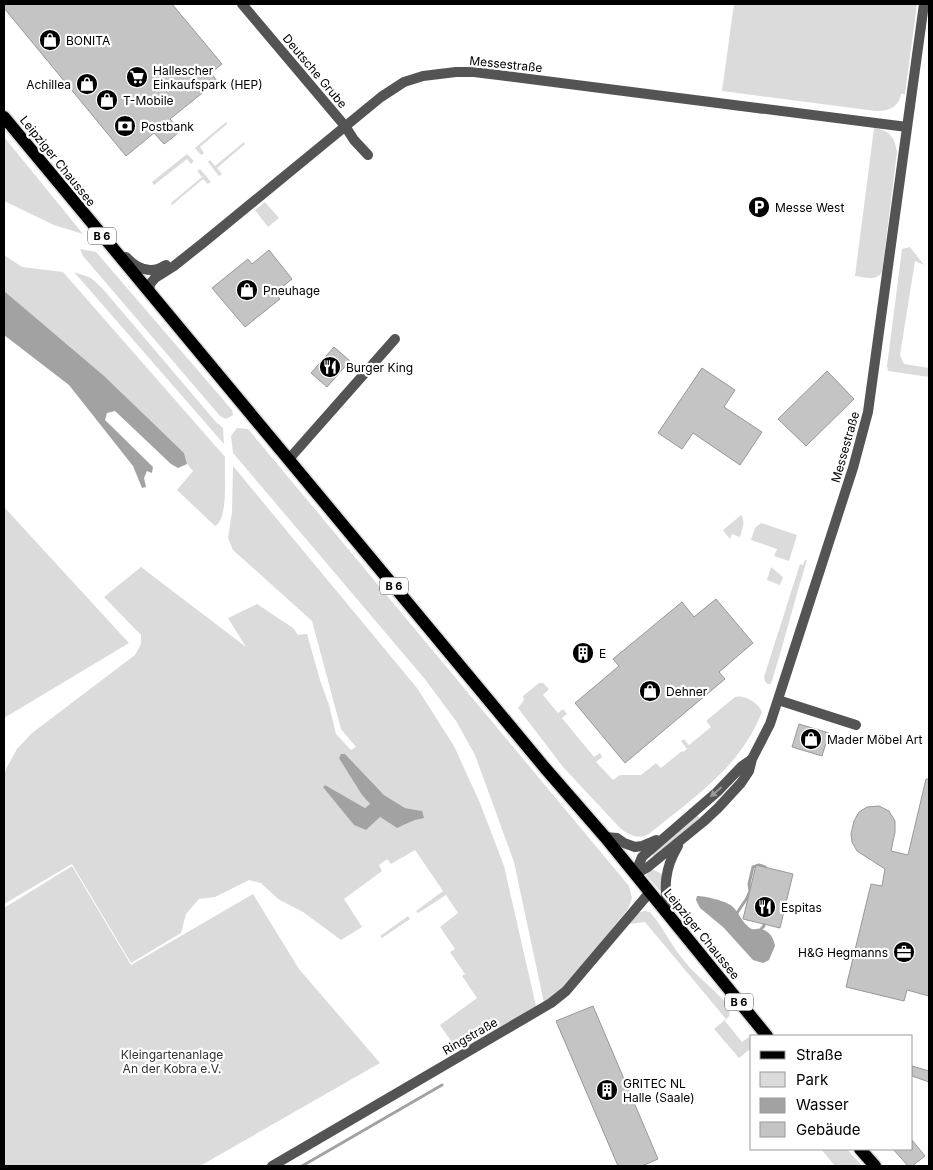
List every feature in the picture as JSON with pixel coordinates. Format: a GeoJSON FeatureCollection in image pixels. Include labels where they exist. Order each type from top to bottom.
{"type":"FeatureCollection","features":[{"type":"Feature","properties":{"kind":"main road","name":"Leipziger Chaussee"},"geometry":{"type":"LineString","coordinates":[[4,117],[149,292]]}},
{"type":"Feature","properties":{"kind":"main road","name":"B 6"},"geometry":{"type":"LineString","coordinates":[[149,292],[635,874]]}},
{"type":"Feature","properties":{"kind":"main road","name":"Leipziger Chaussee"},"geometry":{"type":"LineString","coordinates":[[635,874],[766,1035]]}},
{"type":"Feature","properties":{"kind":"main road"},"geometry":{"type":"LineString","coordinates":[[861,1150],[875,1166]]}},
{"type":"Feature","properties":{"kind":"street","name":"Deutsche Grube"},"geometry":{"type":"LineString","coordinates":[[242,4],[368,155]]}},
{"type":"Feature","properties":{"kind":"street","name":"Messestraße"},"geometry":{"type":"LineString","coordinates":[[635,874],[648,867],[681,840],[718,808],[741,783],[749,771],[752,759],[770,724],[778,700],[864,431],[874,375],[924,4]]}},
{"type":"Feature","properties":{"kind":"street","name":"Messestraße"},"geometry":{"type":"LineString","coordinates":[[149,292],[150,284],[154,278],[174,266],[203,243],[381,97],[404,82],[431,75],[474,72],[907,127]]}},
{"type":"Feature","properties":{"kind":"street"},"geometry":{"type":"LineString","coordinates":[[107,242],[132,264],[140,269],[149,271],[162,268],[186,251],[203,243]]}},
{"type":"Feature","properties":{"kind":"street"},"geometry":{"type":"LineString","coordinates":[[289,460],[395,338]]}},
{"type":"Feature","properties":{"kind":"street"},"geometry":{"type":"LineString","coordinates":[[778,700],[856,725]]}},
{"type":"Feature","properties":{"kind":"street","name":"Messestraße"},"geometry":{"type":"LineString","coordinates":[[635,874],[642,857],[752,759]]}},
{"type":"Feature","properties":{"kind":"street","name":"Messestraße"},"geometry":{"type":"LineString","coordinates":[[605,837],[617,838],[635,847],[642,846],[666,835]]}},
{"type":"Feature","properties":{"kind":"street","name":"Messestraße"},"geometry":{"type":"LineString","coordinates":[[668,914],[666,872],[672,855],[681,840]]}},
{"type":"Feature","properties":{"kind":"street","name":"Ringstraße"},"geometry":{"type":"LineString","coordinates":[[272,1166],[551,1003],[566,990],[650,892]]}},
{"type":"Feature","properties":{"kind":"green space"},"geometry":{"type":"Polygon","coordinates":[[[734,4],[917,4],[905,94],[901,94],[898,103],[892,108],[876,111],[722,91],[734,4]]]}},
{"type":"Feature","properties":{"kind":"green space"},"geometry":{"type":"Polygon","coordinates":[[[226,122],[227,124],[200,147],[204,153],[201,155],[195,148],[226,122]]]}},
{"type":"Feature","properties":{"kind":"green space"},"geometry":{"type":"Polygon","coordinates":[[[874,128],[884,130],[893,138],[897,152],[882,272],[877,277],[870,278],[855,276],[874,128]]]}},
{"type":"Feature","properties":{"kind":"green space"},"geometry":{"type":"Polygon","coordinates":[[[4,137],[83,234],[54,225],[4,201],[4,137]]]}},
{"type":"Feature","properties":{"kind":"green space"},"geometry":{"type":"Polygon","coordinates":[[[244,142],[245,144],[217,168],[222,174],[219,176],[208,162],[210,160],[215,166],[244,142]]]}},
{"type":"Feature","properties":{"kind":"green space"},"geometry":{"type":"Polygon","coordinates":[[[187,154],[194,161],[191,164],[187,159],[154,185],[152,182],[187,154]]]}},
{"type":"Feature","properties":{"kind":"green space"},"geometry":{"type":"Polygon","coordinates":[[[200,169],[211,182],[208,184],[203,179],[172,205],[171,203],[202,177],[197,171],[200,169]]]}},
{"type":"Feature","properties":{"kind":"green space"},"geometry":{"type":"Polygon","coordinates":[[[265,202],[279,218],[268,227],[255,210],[265,202]]]}},
{"type":"Feature","properties":{"kind":"green space"},"geometry":{"type":"Polygon","coordinates":[[[910,247],[924,265],[915,261],[900,355],[904,364],[929,368],[929,377],[888,371],[887,366],[902,249],[910,247]]]}},
{"type":"Feature","properties":{"kind":"green space"},"geometry":{"type":"Polygon","coordinates":[[[80,249],[96,252],[232,410],[233,415],[226,419],[220,416],[83,256],[80,249]]]}},
{"type":"Feature","properties":{"kind":"green space"},"geometry":{"type":"Polygon","coordinates":[[[4,255],[22,267],[63,272],[225,457],[224,505],[219,522],[215,526],[177,490],[193,471],[187,464],[184,453],[4,291],[4,255]]]}},
{"type":"Feature","properties":{"kind":"green space"},"geometry":{"type":"Polygon","coordinates":[[[74,272],[91,278],[102,288],[223,428],[224,444],[74,272]]]}},
{"type":"Feature","properties":{"kind":"green space"},"geometry":{"type":"Polygon","coordinates":[[[237,428],[248,429],[629,886],[632,898],[628,909],[578,971],[544,1003],[514,862],[475,755],[456,721],[424,678],[233,453],[231,436],[237,428]]]}},
{"type":"Feature","properties":{"kind":"green space"},"geometry":{"type":"Polygon","coordinates":[[[233,466],[417,688],[454,746],[480,803],[504,866],[536,1006],[471,1045],[454,1045],[440,1025],[477,998],[462,976],[465,974],[450,952],[455,949],[440,927],[458,913],[446,895],[418,913],[416,911],[443,891],[415,850],[391,864],[387,859],[379,865],[382,871],[344,899],[362,927],[341,940],[303,912],[278,899],[261,883],[249,880],[215,897],[199,899],[186,914],[181,933],[131,963],[72,864],[4,904],[4,779],[6,769],[17,749],[32,733],[135,655],[141,644],[141,635],[104,597],[141,567],[246,647],[228,618],[257,604],[293,628],[298,635],[307,634],[336,734],[351,750],[356,747],[341,729],[312,621],[233,550],[228,538],[232,512],[233,466]],[[345,754],[362,795],[370,804],[365,808],[325,785],[323,787],[397,828],[415,820],[422,811],[405,808],[384,795],[345,754]]]}},
{"type":"Feature","properties":{"kind":"green space"},"geometry":{"type":"Polygon","coordinates":[[[4,507],[129,643],[4,718],[4,507]]]}},
{"type":"Feature","properties":{"kind":"green space"},"geometry":{"type":"Polygon","coordinates":[[[741,515],[743,528],[740,537],[732,534],[730,539],[723,530],[741,515]]]}},
{"type":"Feature","properties":{"kind":"green space"},"geometry":{"type":"Polygon","coordinates":[[[761,523],[797,535],[789,561],[774,556],[777,549],[751,540],[755,528],[761,523]]]}},
{"type":"Feature","properties":{"kind":"green space"},"geometry":{"type":"Polygon","coordinates":[[[805,560],[807,560],[776,669],[771,684],[768,684],[764,677],[800,564],[803,565],[805,560]]]}},
{"type":"Feature","properties":{"kind":"green space"},"geometry":{"type":"Polygon","coordinates":[[[771,567],[783,577],[780,585],[767,580],[771,567]]]}},
{"type":"Feature","properties":{"kind":"green space"},"geometry":{"type":"Polygon","coordinates":[[[539,683],[543,683],[549,689],[543,695],[558,713],[563,709],[567,714],[562,718],[594,757],[600,753],[602,757],[596,762],[613,780],[620,775],[641,775],[656,763],[661,768],[687,749],[681,741],[684,739],[689,745],[711,727],[706,721],[735,697],[739,696],[751,700],[758,705],[762,712],[741,750],[714,780],[649,834],[637,837],[630,835],[620,828],[563,767],[518,708],[524,700],[523,696],[539,683]]]}},
{"type":"Feature","properties":{"kind":"green space"},"geometry":{"type":"Polygon","coordinates":[[[697,815],[700,818],[654,857],[652,853],[697,815]]]}},
{"type":"Feature","properties":{"kind":"green space","name":"Kleingartenanlage An der Kobra e.V."},"geometry":{"type":"Polygon","coordinates":[[[72,866],[131,965],[253,894],[299,969],[380,1063],[200,1166],[4,1166],[4,908],[72,866]]]}},
{"type":"Feature","properties":{"kind":"green space"},"geometry":{"type":"Polygon","coordinates":[[[652,869],[662,874],[662,889],[660,891],[646,875],[652,869]]]}},
{"type":"Feature","properties":{"kind":"green space"},"geometry":{"type":"Polygon","coordinates":[[[650,912],[684,961],[730,1007],[729,1016],[725,1021],[742,1042],[749,1037],[750,1051],[739,1058],[714,1029],[726,1019],[645,922],[628,924],[638,913],[650,912]]]}},
{"type":"Feature","properties":{"kind":"green space"},"geometry":{"type":"Polygon","coordinates":[[[408,916],[410,919],[382,938],[380,936],[408,916]]]}},
{"type":"Feature","properties":{"kind":"green space"},"geometry":{"type":"Polygon","coordinates":[[[822,1150],[848,1150],[862,1166],[835,1166],[822,1150]]]}},
{"type":"Feature","properties":{"kind":"water"},"geometry":{"type":"Polygon","coordinates":[[[4,291],[104,376],[184,453],[187,464],[178,468],[171,464],[115,411],[107,413],[105,420],[153,467],[152,473],[147,471],[144,478],[146,487],[142,488],[133,466],[69,385],[4,335],[4,291]]]}},
{"type":"Feature","properties":{"kind":"water"},"geometry":{"type":"Polygon","coordinates":[[[341,754],[345,754],[384,795],[405,808],[422,811],[424,818],[397,828],[380,817],[366,830],[354,825],[323,787],[325,785],[365,808],[370,804],[362,795],[339,758],[341,754]]]}},
{"type":"Feature","properties":{"kind":"water"},"geometry":{"type":"Polygon","coordinates":[[[697,896],[729,904],[750,928],[761,929],[769,933],[774,940],[775,946],[769,960],[763,963],[753,960],[723,927],[700,908],[696,900],[697,896]]]}},
{"type":"Feature","properties":{"kind":"building","name":"Hallescher Einkaufspark (HEP)"},"geometry":{"type":"Polygon","coordinates":[[[4,4],[172,4],[222,64],[211,73],[217,81],[170,119],[180,131],[172,138],[164,144],[154,133],[126,156],[4,8],[4,4]]]}},
{"type":"Feature","properties":{"kind":"building","name":"Pneuhage"},"geometry":{"type":"Polygon","coordinates":[[[269,250],[292,279],[275,293],[280,299],[245,327],[212,288],[248,259],[252,264],[269,250]]]}},
{"type":"Feature","properties":{"kind":"building"},"geometry":{"type":"Polygon","coordinates":[[[334,347],[350,361],[327,387],[311,373],[334,347]]]}},
{"type":"Feature","properties":{"kind":"building"},"geometry":{"type":"Polygon","coordinates":[[[702,368],[735,390],[724,407],[762,432],[740,465],[693,433],[682,449],[658,433],[702,368]]]}},
{"type":"Feature","properties":{"kind":"building"},"geometry":{"type":"Polygon","coordinates":[[[827,371],[854,399],[806,446],[778,419],[827,371]]]}},
{"type":"Feature","properties":{"kind":"building","name":"Dehner"},"geometry":{"type":"Polygon","coordinates":[[[716,599],[753,643],[719,672],[725,679],[625,763],[575,703],[619,666],[613,659],[682,602],[694,617],[716,599]]]}},
{"type":"Feature","properties":{"kind":"building","name":"Mader Möbel Art"},"geometry":{"type":"Polygon","coordinates":[[[799,724],[829,733],[822,756],[792,747],[799,724]]]}},
{"type":"Feature","properties":{"kind":"building"},"geometry":{"type":"Polygon","coordinates":[[[926,779],[929,779],[929,996],[907,990],[904,1001],[846,987],[871,884],[882,886],[885,869],[857,851],[852,842],[851,834],[854,821],[859,812],[867,807],[879,806],[889,811],[895,821],[891,851],[908,855],[926,779]]]}},
{"type":"Feature","properties":{"kind":"building","name":"Espitas"},"geometry":{"type":"Polygon","coordinates":[[[756,865],[793,874],[780,928],[743,919],[756,865]]]}},
{"type":"Feature","properties":{"kind":"building","name":"GRITEC NL Halle (Saale)"},"geometry":{"type":"Polygon","coordinates":[[[593,1006],[658,1159],[642,1166],[618,1166],[556,1021],[593,1006]]]}},
{"type":"Feature","properties":{"kind":"building"},"geometry":{"type":"Polygon","coordinates":[[[913,1066],[929,1071],[929,1082],[913,1076],[913,1066]]]}},
{"type":"Feature","properties":{"kind":"building"},"geometry":{"type":"Polygon","coordinates":[[[913,1141],[925,1156],[912,1166],[908,1166],[894,1150],[913,1150],[913,1141]]]}},
{"type":"Feature","properties":{"kind":"waterway"},"geometry":{"type":"LineString","coordinates":[[737,913],[750,891],[749,884],[753,867],[759,865],[767,870]]}},
{"type":"Feature","properties":{"kind":"waterway"},"geometry":{"type":"LineString","coordinates":[[761,929],[764,926],[764,920]]}},
{"type":"Feature","properties":{"kind":"waterway"},"geometry":{"type":"LineString","coordinates":[[302,1166],[442,1085]]}},
{"type":"Feature","properties":{"kind":"place","name":"BONITA"},"geometry":{"type":"Point","coordinates":[50,40]}},
{"type":"Feature","properties":{"kind":"place","name":"Hallescher Einkaufspark (HEP)"},"geometry":{"type":"Point","coordinates":[137,77]}},
{"type":"Feature","properties":{"kind":"place","name":"Achillea"},"geometry":{"type":"Point","coordinates":[87,84]}},
{"type":"Feature","properties":{"kind":"place","name":"T-Mobile"},"geometry":{"type":"Point","coordinates":[107,100]}},
{"type":"Feature","properties":{"kind":"place","name":"Postbank"},"geometry":{"type":"Point","coordinates":[125,126]}},
{"type":"Feature","properties":{"kind":"place","name":"Messe West"},"geometry":{"type":"Point","coordinates":[759,207]}},
{"type":"Feature","properties":{"kind":"place","name":"Pneuhage"},"geometry":{"type":"Point","coordinates":[247,290]}},
{"type":"Feature","properties":{"kind":"place","name":"Burger King"},"geometry":{"type":"Point","coordinates":[330,367]}},
{"type":"Feature","properties":{"kind":"place","name":"E"},"geometry":{"type":"Point","coordinates":[583,653]}},
{"type":"Feature","properties":{"kind":"place","name":"Dehner"},"geometry":{"type":"Point","coordinates":[650,691]}},
{"type":"Feature","properties":{"kind":"place","name":"Mader Möbel Art"},"geometry":{"type":"Point","coordinates":[811,739]}},
{"type":"Feature","properties":{"kind":"place","name":"Espitas"},"geometry":{"type":"Point","coordinates":[765,907]}},
{"type":"Feature","properties":{"kind":"place","name":"H&G Hegmanns"},"geometry":{"type":"Point","coordinates":[904,952]}},
{"type":"Feature","properties":{"kind":"place","name":"GRITEC NL Halle (Saale)"},"geometry":{"type":"Point","coordinates":[607,1090]}}]}
